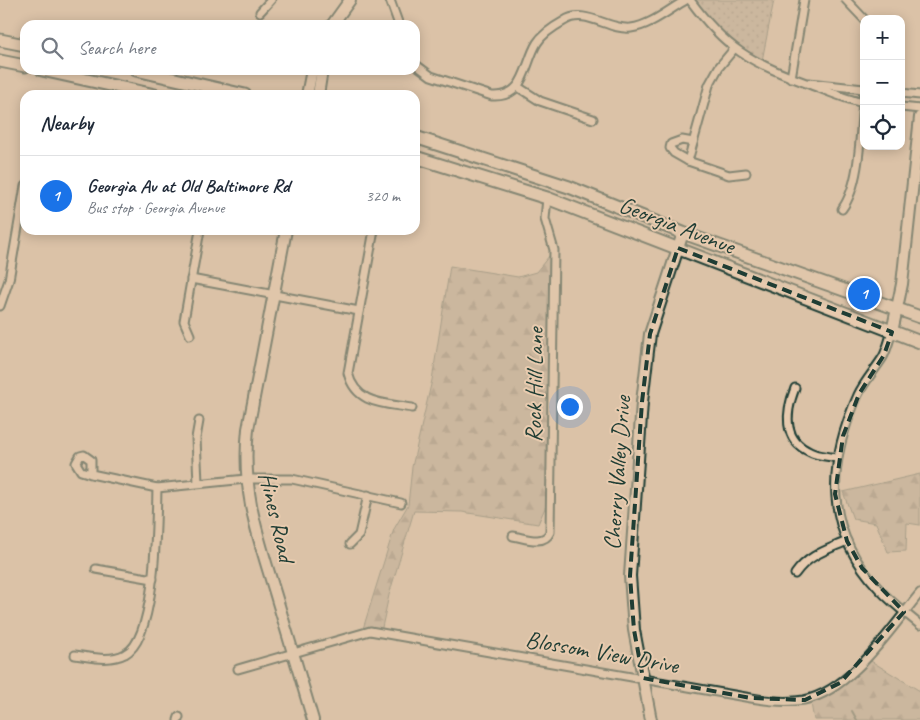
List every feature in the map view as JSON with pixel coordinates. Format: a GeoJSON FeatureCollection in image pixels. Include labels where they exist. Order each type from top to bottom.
{"type":"FeatureCollection","features":[{"type":"Feature","properties":{"kind":"main road"},"geometry":{"type":"LineString","coordinates":[[0,40],[20,44]]}},
{"type":"Feature","properties":{"kind":"main road"},"geometry":{"type":"LineString","coordinates":[[0,61],[20,65]]}},
{"type":"Feature","properties":{"kind":"main road"},"geometry":{"type":"LineString","coordinates":[[66,75],[134,90]]}},
{"type":"Feature","properties":{"kind":"main road"},"geometry":{"type":"LineString","coordinates":[[158,75],[223,90]]}},
{"type":"Feature","properties":{"kind":"main road","name":"Georgia Avenue"},"geometry":{"type":"LineString","coordinates":[[420,139],[569,187],[683,234],[920,318]]}},
{"type":"Feature","properties":{"kind":"main road","name":"Georgia Avenue"},"geometry":{"type":"LineString","coordinates":[[420,159],[547,198],[920,342]]}},
{"type":"Feature","properties":{"kind":"street"},"geometry":{"type":"LineString","coordinates":[[260,12],[271,0]]}},
{"type":"Feature","properties":{"kind":"street"},"geometry":{"type":"LineString","coordinates":[[336,20],[350,0]]}},
{"type":"Feature","properties":{"kind":"street"},"geometry":{"type":"LineString","coordinates":[[390,0],[397,20]]}},
{"type":"Feature","properties":{"kind":"street"},"geometry":{"type":"LineString","coordinates":[[420,70],[431,76],[492,96],[505,95],[518,87],[538,41],[569,18],[580,16],[620,28],[632,28],[642,25],[686,0]]}},
{"type":"Feature","properties":{"kind":"street"},"geometry":{"type":"LineString","coordinates":[[690,0],[707,22],[734,49],[761,66],[860,102]]}},
{"type":"Feature","properties":{"kind":"street"},"geometry":{"type":"LineString","coordinates":[[791,78],[804,0]]}},
{"type":"Feature","properties":{"kind":"street"},"geometry":{"type":"LineString","coordinates":[[846,0],[860,15]]}},
{"type":"Feature","properties":{"kind":"street"},"geometry":{"type":"LineString","coordinates":[[688,161],[709,85],[719,67],[734,49]]}},
{"type":"Feature","properties":{"kind":"street"},"geometry":{"type":"LineString","coordinates":[[308,90],[311,75]]}},
{"type":"Feature","properties":{"kind":"street"},"geometry":{"type":"LineString","coordinates":[[319,90],[321,75]]}},
{"type":"Feature","properties":{"kind":"street"},"geometry":{"type":"LineString","coordinates":[[804,83],[860,89]]}},
{"type":"Feature","properties":{"kind":"street"},"geometry":{"type":"LineString","coordinates":[[518,87],[540,101],[593,119]]}},
{"type":"Feature","properties":{"kind":"street"},"geometry":{"type":"LineString","coordinates":[[905,93],[920,95]]}},
{"type":"Feature","properties":{"kind":"street"},"geometry":{"type":"LineString","coordinates":[[842,210],[848,202],[854,183],[863,105]]}},
{"type":"Feature","properties":{"kind":"street"},"geometry":{"type":"LineString","coordinates":[[905,107],[920,109]]}},
{"type":"Feature","properties":{"kind":"street"},"geometry":{"type":"LineString","coordinates":[[920,117],[898,309],[884,355],[858,394],[836,458],[834,494],[838,516],[847,541],[862,568],[880,590],[920,625]]}},
{"type":"Feature","properties":{"kind":"street"},"geometry":{"type":"LineString","coordinates":[[693,142],[682,140],[671,144],[670,148],[674,153],[688,161],[729,175],[746,173]]}},
{"type":"Feature","properties":{"kind":"street","name":"Rock Hill Lane"},"geometry":{"type":"LineString","coordinates":[[513,536],[543,540],[548,537],[550,532],[554,250],[545,219],[547,198]]}},
{"type":"Feature","properties":{"kind":"street"},"geometry":{"type":"LineString","coordinates":[[0,306],[9,280],[20,215]]}},
{"type":"Feature","properties":{"kind":"street","name":"Cherry Valley Drive"},"geometry":{"type":"LineString","coordinates":[[651,720],[634,630],[630,576],[642,402],[650,334],[683,234]]}},
{"type":"Feature","properties":{"kind":"street"},"geometry":{"type":"LineString","coordinates":[[190,335],[185,328],[184,321],[199,235]]}},
{"type":"Feature","properties":{"kind":"street","name":"Hines Road"},"geometry":{"type":"LineString","coordinates":[[285,235],[248,429],[245,456],[246,479],[257,532],[313,720]]}},
{"type":"Feature","properties":{"kind":"street"},"geometry":{"type":"LineString","coordinates":[[373,235],[348,373],[356,391],[366,399],[412,408]]}},
{"type":"Feature","properties":{"kind":"street"},"geometry":{"type":"LineString","coordinates":[[191,278],[359,311]]}},
{"type":"Feature","properties":{"kind":"street"},"geometry":{"type":"LineString","coordinates":[[795,388],[787,417],[788,428],[794,440],[809,452],[836,458]]}},
{"type":"Feature","properties":{"kind":"street"},"geometry":{"type":"LineString","coordinates":[[198,483],[196,438],[199,421]]}},
{"type":"Feature","properties":{"kind":"street"},"geometry":{"type":"LineString","coordinates":[[91,474],[157,488],[246,479],[292,479],[401,503]]}},
{"type":"Feature","properties":{"kind":"street"},"geometry":{"type":"LineString","coordinates":[[76,654],[115,657],[126,654],[140,636],[153,579],[157,488]]}},
{"type":"Feature","properties":{"kind":"street"},"geometry":{"type":"LineString","coordinates":[[350,544],[359,534],[368,495]]}},
{"type":"Feature","properties":{"kind":"street"},"geometry":{"type":"LineString","coordinates":[[795,574],[813,556],[847,541]]}},
{"type":"Feature","properties":{"kind":"street"},"geometry":{"type":"LineString","coordinates":[[96,569],[153,579]]}},
{"type":"Feature","properties":{"kind":"street","name":"Blossom View Drive"},"geometry":{"type":"LineString","coordinates":[[238,669],[362,632],[381,632],[750,698],[779,702],[805,700],[829,691],[840,683],[866,658],[920,593]]}},
{"type":"Feature","properties":{"kind":"highlighted area"},"geometry":{"type":"Polygon","coordinates":[[[678,248],[892,332],[884,355],[859,394],[843,436],[835,494],[847,541],[862,568],[904,612],[840,683],[805,700],[751,698],[643,678],[634,630],[630,576],[642,402],[650,334],[678,248]]]}},
{"type":"Feature","properties":{"kind":"green space"},"geometry":{"type":"Polygon","coordinates":[[[690,0],[774,0],[761,66],[734,49],[690,0]]]}},
{"type":"Feature","properties":{"kind":"green space"},"geometry":{"type":"Polygon","coordinates":[[[554,250],[551,494],[538,524],[462,512],[414,511],[389,595],[381,632],[362,632],[394,529],[408,505],[412,467],[432,380],[450,266],[518,277],[536,272],[554,250]]]}},
{"type":"Feature","properties":{"kind":"green space"},"geometry":{"type":"Polygon","coordinates":[[[920,474],[920,525],[907,523],[906,551],[888,552],[876,523],[853,519],[843,492],[920,474]]]}},
{"type":"Feature","properties":{"kind":"green space"},"geometry":{"type":"Polygon","coordinates":[[[866,658],[920,691],[920,720],[814,720],[810,698],[829,691],[866,658]]]}},
{"type":"Feature","properties":{"kind":"waterway"},"geometry":{"type":"LineString","coordinates":[[852,711],[857,720]]}},
{"type":"Feature","properties":{"kind":"place","name":"Georgia Av at Old Baltimore Rd"},"geometry":{"type":"Point","coordinates":[864,294]}}]}
